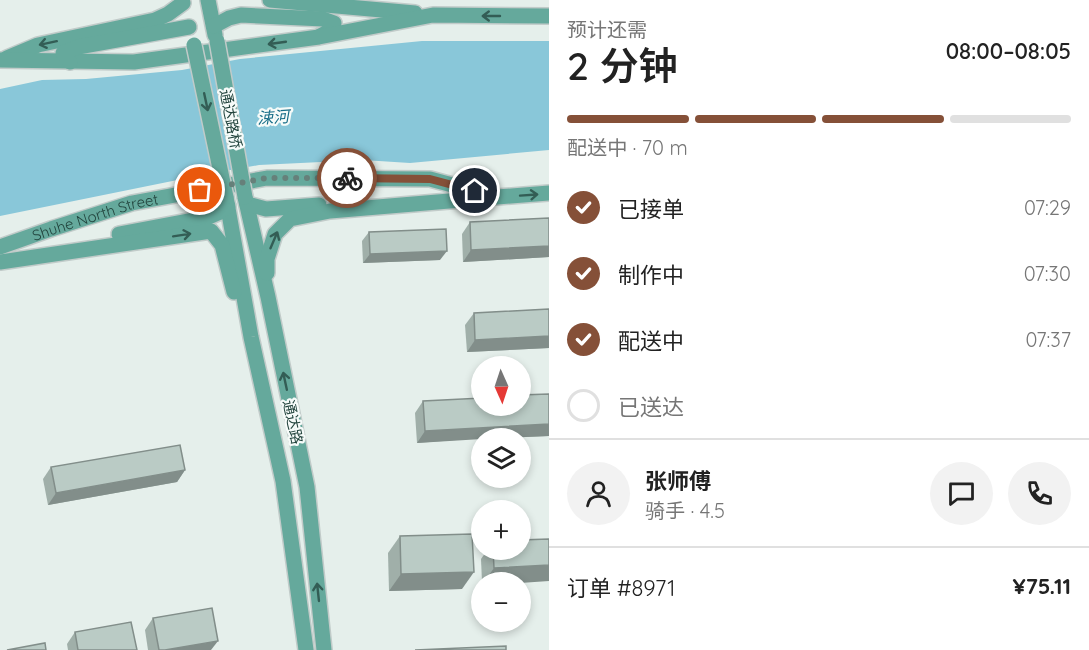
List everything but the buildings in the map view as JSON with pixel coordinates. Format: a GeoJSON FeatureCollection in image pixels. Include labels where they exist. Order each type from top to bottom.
{"type":"FeatureCollection","features":[{"type":"Feature","properties":{"kind":"main road"},"geometry":{"type":"LineString","coordinates":[[208,0],[215,34]]}},
{"type":"Feature","properties":{"kind":"main road"},"geometry":{"type":"LineString","coordinates":[[270,0],[433,15],[549,16]]}},
{"type":"Feature","properties":{"kind":"main road"},"geometry":{"type":"LineString","coordinates":[[1,60],[38,45],[154,20],[168,14],[183,2],[189,27],[78,47],[63,53],[70,62]]}},
{"type":"Feature","properties":{"kind":"main road"},"geometry":{"type":"LineString","coordinates":[[215,34],[229,18],[241,15],[323,19],[334,23],[333,29],[319,37]]}},
{"type":"Feature","properties":{"kind":"main road"},"geometry":{"type":"LineString","coordinates":[[1,60],[134,62],[319,37],[433,15]]}},
{"type":"Feature","properties":{"kind":"main road","name":"通达路桥"},"geometry":{"type":"LineString","coordinates":[[189,27],[227,202]]}},
{"type":"Feature","properties":{"kind":"main road","name":"通达路桥"},"geometry":{"type":"LineString","coordinates":[[215,34],[246,200]]}},
{"type":"Feature","properties":{"kind":"main road","name":"Shuhe North Street"},"geometry":{"type":"LineString","coordinates":[[0,248],[132,203],[267,178],[416,178],[430,179],[497,197],[549,193]]}},
{"type":"Feature","properties":{"kind":"main road"},"geometry":{"type":"LineString","coordinates":[[246,200],[266,209],[417,197],[422,194],[423,188],[416,178]]}},
{"type":"Feature","properties":{"kind":"main road"},"geometry":{"type":"LineString","coordinates":[[268,297],[267,259],[275,234],[290,219],[330,211],[497,197]]}},
{"type":"Feature","properties":{"kind":"main road","name":"通达路"},"geometry":{"type":"LineString","coordinates":[[246,200],[307,487],[324,650]]}},
{"type":"Feature","properties":{"kind":"main road"},"geometry":{"type":"LineString","coordinates":[[51,229],[43,238],[44,244],[50,246],[210,217],[218,213],[227,202]]}},
{"type":"Feature","properties":{"kind":"main road","name":"通达路"},"geometry":{"type":"LineString","coordinates":[[227,202],[251,336],[282,481],[306,650]]}},
{"type":"Feature","properties":{"kind":"main road"},"geometry":{"type":"LineString","coordinates":[[0,262],[211,231],[222,245],[236,299],[251,336]]}},
{"type":"Feature","properties":{"kind":"water","name":"涑河"},"geometry":{"type":"Polygon","coordinates":[[[422,41],[549,41],[549,150],[410,163],[363,160],[259,165],[0,216],[0,89],[42,80],[86,79],[182,70],[240,59],[422,41]]]}},
{"type":"Feature","properties":{"kind":"way so far"},"geometry":{"type":"LineString","coordinates":[[200,190],[267,178],[347,178]]}},
{"type":"Feature","properties":{"kind":"route"},"geometry":{"type":"LineString","coordinates":[[347,178],[430,179],[475,191]]}}]}
